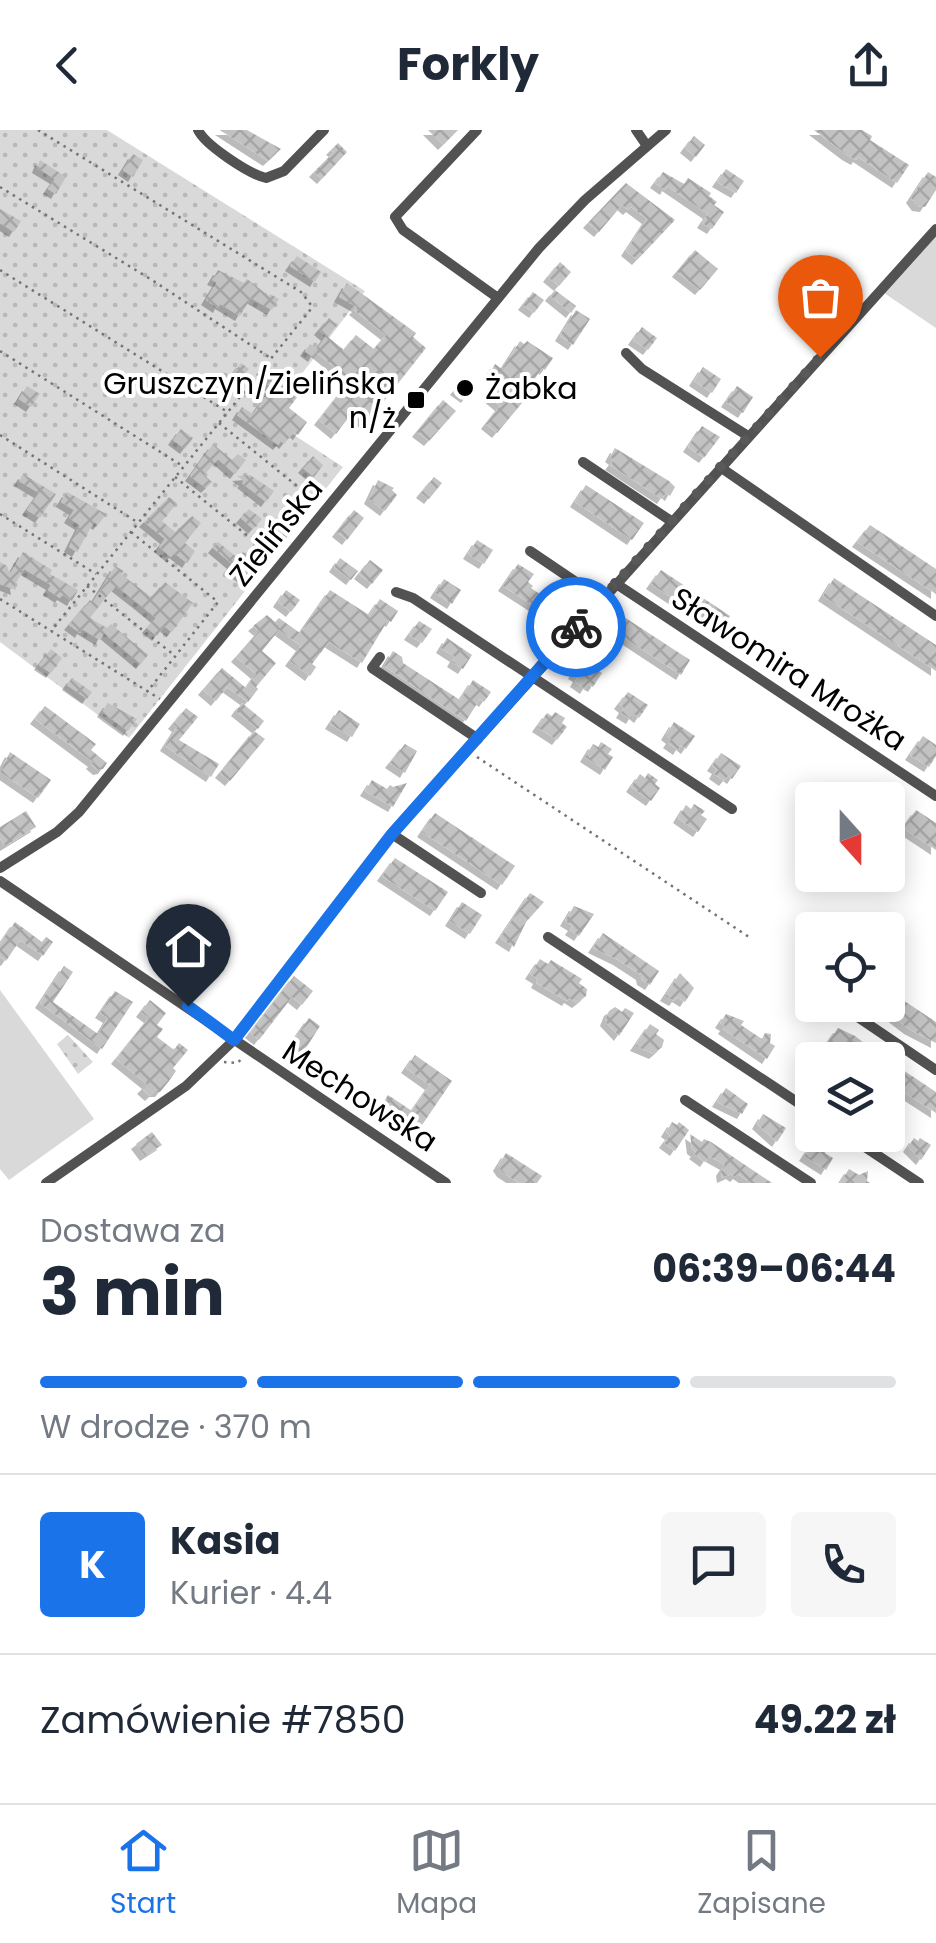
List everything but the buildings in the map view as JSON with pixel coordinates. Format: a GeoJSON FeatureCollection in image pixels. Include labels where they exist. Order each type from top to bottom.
{"type":"FeatureCollection","features":[{"type":"Feature","properties":{"kind":"street"},"geometry":{"type":"LineString","coordinates":[[198,130],[204,140],[266,178],[284,171],[324,130]]}},
{"type":"Feature","properties":{"kind":"street"},"geometry":{"type":"LineString","coordinates":[[477,130],[395,217],[403,230],[498,298]]}},
{"type":"Feature","properties":{"kind":"street"},"geometry":{"type":"LineString","coordinates":[[636,130],[647,146]]}},
{"type":"Feature","properties":{"kind":"street","name":"Zielińska"},"geometry":{"type":"LineString","coordinates":[[0,868],[68,824],[563,222],[666,130]]}},
{"type":"Feature","properties":{"kind":"street"},"geometry":{"type":"LineString","coordinates":[[49,1182],[186,1086],[234,1040],[392,834],[936,229]]}},
{"type":"Feature","properties":{"kind":"street"},"geometry":{"type":"LineString","coordinates":[[626,353],[642,369],[748,436]]}},
{"type":"Feature","properties":{"kind":"street"},"geometry":{"type":"LineString","coordinates":[[584,462],[672,521]]}},
{"type":"Feature","properties":{"kind":"street"},"geometry":{"type":"LineString","coordinates":[[720,467],[936,616]]}},
{"type":"Feature","properties":{"kind":"street"},"geometry":{"type":"LineString","coordinates":[[530,551],[601,599]]}},
{"type":"Feature","properties":{"kind":"street","name":"Sławomira Mrożka"},"geometry":{"type":"LineString","coordinates":[[615,583],[936,796]]}},
{"type":"Feature","properties":{"kind":"street"},"geometry":{"type":"LineString","coordinates":[[396,592],[413,598],[732,809]]}},
{"type":"Feature","properties":{"kind":"street"},"geometry":{"type":"LineString","coordinates":[[380,656],[372,668],[478,739]]}},
{"type":"Feature","properties":{"kind":"street"},"geometry":{"type":"LineString","coordinates":[[392,834],[481,893]]}},
{"type":"Feature","properties":{"kind":"street","name":"Mechowska"},"geometry":{"type":"LineString","coordinates":[[0,880],[446,1183]]}},
{"type":"Feature","properties":{"kind":"street"},"geometry":{"type":"LineString","coordinates":[[548,937],[795,1101]]}},
{"type":"Feature","properties":{"kind":"street"},"geometry":{"type":"LineString","coordinates":[[865,1022],[936,1070]]}},
{"type":"Feature","properties":{"kind":"street"},"geometry":{"type":"LineString","coordinates":[[686,1100],[810,1183]]}},
{"type":"Feature","properties":{"kind":"street"},"geometry":{"type":"LineString","coordinates":[[873,1152],[920,1183]]}},
{"type":"Feature","properties":{"kind":"path"},"geometry":{"type":"LineString","coordinates":[[38,130],[308,298],[311,309],[51,631]]}},
{"type":"Feature","properties":{"kind":"path"},"geometry":{"type":"LineString","coordinates":[[0,187],[270,358]]}},
{"type":"Feature","properties":{"kind":"path"},"geometry":{"type":"LineString","coordinates":[[0,270],[226,411]]}},
{"type":"Feature","properties":{"kind":"path"},"geometry":{"type":"LineString","coordinates":[[0,352],[182,466]]}},
{"type":"Feature","properties":{"kind":"path"},"geometry":{"type":"LineString","coordinates":[[218,422],[326,510]]}},
{"type":"Feature","properties":{"kind":"path"},"geometry":{"type":"LineString","coordinates":[[0,435],[137,522]]}},
{"type":"Feature","properties":{"kind":"path"},"geometry":{"type":"LineString","coordinates":[[174,476],[249,537],[266,542],[306,492]]}},
{"type":"Feature","properties":{"kind":"path"},"geometry":{"type":"LineString","coordinates":[[0,514],[97,574]]}},
{"type":"Feature","properties":{"kind":"path"},"geometry":{"type":"LineString","coordinates":[[130,531],[218,602],[147,692]]}},
{"type":"Feature","properties":{"kind":"path"},"geometry":{"type":"LineString","coordinates":[[87,586],[175,656]]}},
{"type":"Feature","properties":{"kind":"path"},"geometry":{"type":"LineString","coordinates":[[0,599],[168,705]]}},
{"type":"Feature","properties":{"kind":"path"},"geometry":{"type":"LineString","coordinates":[[468,750],[749,937]]}},
{"type":"Feature","properties":{"kind":"shaded area"},"geometry":{"type":"Polygon","coordinates":[[[0,130],[107,130],[365,291],[268,418],[343,467],[129,738],[0,642],[0,130]]]}},
{"type":"Feature","properties":{"kind":"shaded area"},"geometry":{"type":"Polygon","coordinates":[[[936,235],[936,328],[884,293],[936,235]]]}},
{"type":"Feature","properties":{"kind":"shaded area"},"geometry":{"type":"Polygon","coordinates":[[[0,990],[94,1119],[9,1180],[0,1169],[0,990]]]}},
{"type":"Feature","properties":{"kind":"shaded area"},"geometry":{"type":"Polygon","coordinates":[[[68,1035],[93,1062],[78,1074],[57,1044],[68,1035]]]}},
{"type":"Feature","properties":{"kind":"way so far"},"geometry":{"type":"LineString","coordinates":[[576,627],[820,357]]}},
{"type":"Feature","properties":{"kind":"place","name":"Żabka"},"geometry":{"type":"Point","coordinates":[465,388]}},
{"type":"Feature","properties":{"kind":"place","name":"Gruszczyn/Zielińska n/ż"},"geometry":{"type":"Point","coordinates":[416,400]}},
{"type":"Feature","properties":{"kind":"route"},"geometry":{"type":"LineString","coordinates":[[188,1006],[234,1040],[392,834],[576,627]]}}]}
